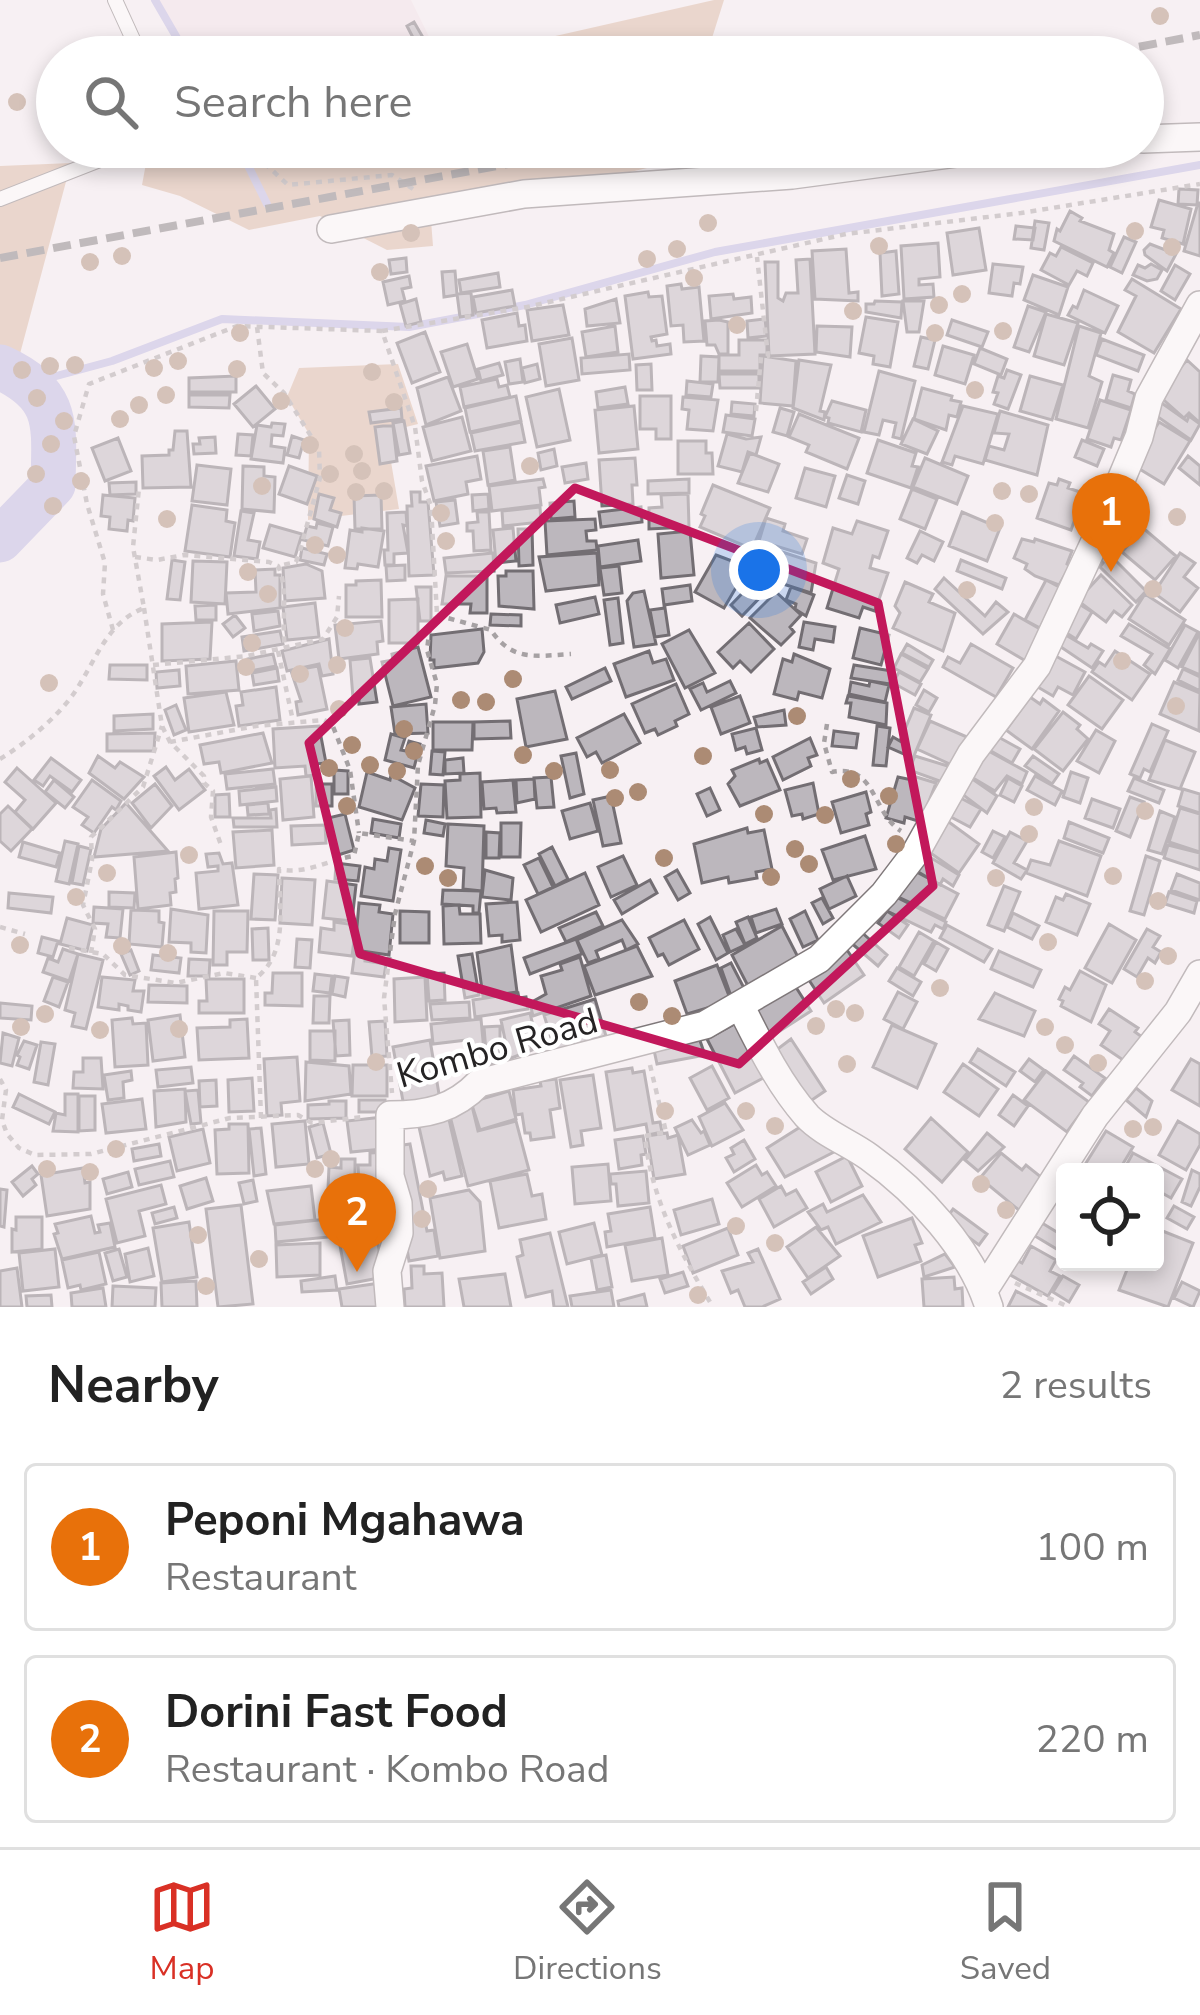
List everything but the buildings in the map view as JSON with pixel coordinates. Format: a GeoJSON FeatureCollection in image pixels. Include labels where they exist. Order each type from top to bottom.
{"type":"FeatureCollection","features":[{"type":"Feature","properties":{"kind":"street"},"geometry":{"type":"LineString","coordinates":[[1164,138],[1200,136]]}},
{"type":"Feature","properties":{"kind":"street"},"geometry":{"type":"LineString","coordinates":[[331,229],[524,194],[845,168]]}},
{"type":"Feature","properties":{"kind":"street","name":"Kombo Road"},"geometry":{"type":"LineString","coordinates":[[390,1307],[387,1271],[399,1233],[398,1203],[390,1176],[390,1114],[417,1115],[440,1109],[460,1102],[479,1083],[705,1025],[819,959],[884,894],[916,852],[971,754],[1037,666],[1099,535],[1139,437],[1149,398],[1200,305]]}},
{"type":"Feature","properties":{"kind":"street"},"geometry":{"type":"LineString","coordinates":[[740,1005],[770,1064],[810,1119],[872,1158],[941,1224],[989,1290],[1095,1116],[1178,1012],[1200,974]]}},
{"type":"Feature","properties":{"kind":"lane"},"geometry":{"type":"LineString","coordinates":[[115,0],[131,36]]}},
{"type":"Feature","properties":{"kind":"lane"},"geometry":{"type":"LineString","coordinates":[[0,199],[79,168]]}},
{"type":"Feature","properties":{"kind":"path"},"geometry":{"type":"LineString","coordinates":[[270,168],[288,185],[392,175],[423,194]]}},
{"type":"Feature","properties":{"kind":"path"},"geometry":{"type":"LineString","coordinates":[[113,630],[103,594],[105,562],[87,504],[74,436],[89,384],[238,326],[382,331],[527,307],[846,234],[1021,213],[1200,184]]}},
{"type":"Feature","properties":{"kind":"path"},"geometry":{"type":"LineString","coordinates":[[756,254],[768,356],[761,356],[756,412]]}},
{"type":"Feature","properties":{"kind":"path"},"geometry":{"type":"LineString","coordinates":[[135,557],[157,560],[184,555],[278,566],[296,562],[320,478],[319,449],[284,393],[263,373],[257,327]]}},
{"type":"Feature","properties":{"kind":"path"},"geometry":{"type":"LineString","coordinates":[[0,1079],[6,1090],[2,1120],[7,1134],[19,1148],[35,1155],[91,1154],[230,1118],[298,1115],[312,1123],[390,1114],[398,1106],[392,1094],[384,998],[395,914],[414,841],[418,765],[431,731],[437,684],[427,650],[430,626],[437,616],[430,506],[415,428],[382,331]]}},
{"type":"Feature","properties":{"kind":"path"},"geometry":{"type":"LineString","coordinates":[[139,488],[135,557],[162,726],[213,791],[211,817],[221,845]]}},
{"type":"Feature","properties":{"kind":"path"},"geometry":{"type":"LineString","coordinates":[[278,566],[283,579],[281,648],[293,721]]}},
{"type":"Feature","properties":{"kind":"path"},"geometry":{"type":"LineString","coordinates":[[153,665],[323,639],[337,617],[339,596]]}},
{"type":"Feature","properties":{"kind":"path"},"geometry":{"type":"LineString","coordinates":[[0,759],[69,701],[113,630],[125,615],[143,608]]}},
{"type":"Feature","properties":{"kind":"path"},"geometry":{"type":"LineString","coordinates":[[437,616],[491,630],[502,647],[530,656],[571,654]]}},
{"type":"Feature","properties":{"kind":"path"},"geometry":{"type":"LineString","coordinates":[[69,948],[103,954],[125,975],[176,983],[224,973],[256,978],[267,970],[279,947],[279,869],[307,870],[354,856],[359,833],[350,770],[332,724],[293,721],[170,742]]}},
{"type":"Feature","properties":{"kind":"path"},"geometry":{"type":"LineString","coordinates":[[826,724],[824,743],[832,772],[844,769],[870,782],[886,822],[910,838],[916,852]]}},
{"type":"Feature","properties":{"kind":"path"},"geometry":{"type":"LineString","coordinates":[[91,953],[95,929],[82,905],[92,860],[91,837],[142,787],[162,726]]}},
{"type":"Feature","properties":{"kind":"path"},"geometry":{"type":"LineString","coordinates":[[359,833],[414,841]]}},
{"type":"Feature","properties":{"kind":"path"},"geometry":{"type":"LineString","coordinates":[[0,927],[25,934]]}},
{"type":"Feature","properties":{"kind":"path"},"geometry":{"type":"LineString","coordinates":[[256,978],[261,1118]]}},
{"type":"Feature","properties":{"kind":"path"},"geometry":{"type":"LineString","coordinates":[[643,1043],[665,1132],[645,1136],[649,1175],[678,1249],[713,1307]]}},
{"type":"Feature","properties":{"kind":"path"},"geometry":{"type":"LineString","coordinates":[[989,1290],[1070,1307]]}},
{"type":"Feature","properties":{"kind":"highlighted area"},"geometry":{"type":"Polygon","coordinates":[[[575,488],[878,603],[933,886],[739,1064],[360,954],[309,743],[575,488]]]}},
{"type":"Feature","properties":{"kind":"shaded area"},"geometry":{"type":"Polygon","coordinates":[[[158,0],[411,0],[429,36],[175,36],[158,0]]]}},
{"type":"Feature","properties":{"kind":"shaded area"},"geometry":{"type":"Polygon","coordinates":[[[714,0],[724,0],[713,36],[555,36],[714,0]]]}},
{"type":"Feature","properties":{"kind":"shaded area"},"geometry":{"type":"Polygon","coordinates":[[[0,166],[70,168],[13,380],[0,375],[0,166]]]}},
{"type":"Feature","properties":{"kind":"shaded area"},"geometry":{"type":"Polygon","coordinates":[[[145,168],[647,168],[431,220],[433,246],[387,250],[320,216],[249,230],[180,196],[142,185],[145,168]]]}},
{"type":"Feature","properties":{"kind":"shaded area"},"geometry":{"type":"Polygon","coordinates":[[[398,364],[418,424],[386,432],[399,509],[308,520],[309,434],[287,397],[299,368],[398,364]]]}},
{"type":"Feature","properties":{"kind":"waterway"},"geometry":{"type":"LineString","coordinates":[[155,0],[176,36]]}},
{"type":"Feature","properties":{"kind":"waterway"},"geometry":{"type":"LineString","coordinates":[[34,382],[112,361],[222,319],[409,327],[525,305],[715,252],[1200,165]]}},
{"type":"Feature","properties":{"kind":"waterway"},"geometry":{"type":"LineString","coordinates":[[249,168],[267,204]]}},
{"type":"Feature","properties":{"kind":"waterway"},"geometry":{"type":"LineString","coordinates":[[0,367],[44,401],[54,445],[53,485],[0,540]]}},
{"type":"Feature","properties":{"kind":"railway"},"geometry":{"type":"LineString","coordinates":[[1164,42],[1200,35]]}},
{"type":"Feature","properties":{"kind":"railway"},"geometry":{"type":"LineString","coordinates":[[0,258],[486,168]]}},
{"type":"Feature","properties":{"kind":"place","name":"Peponi Mgahawa"},"geometry":{"type":"Point","coordinates":[1111,572]}},
{"type":"Feature","properties":{"kind":"place","name":"Dorini Fast Food"},"geometry":{"type":"Point","coordinates":[357,1272]}}]}
